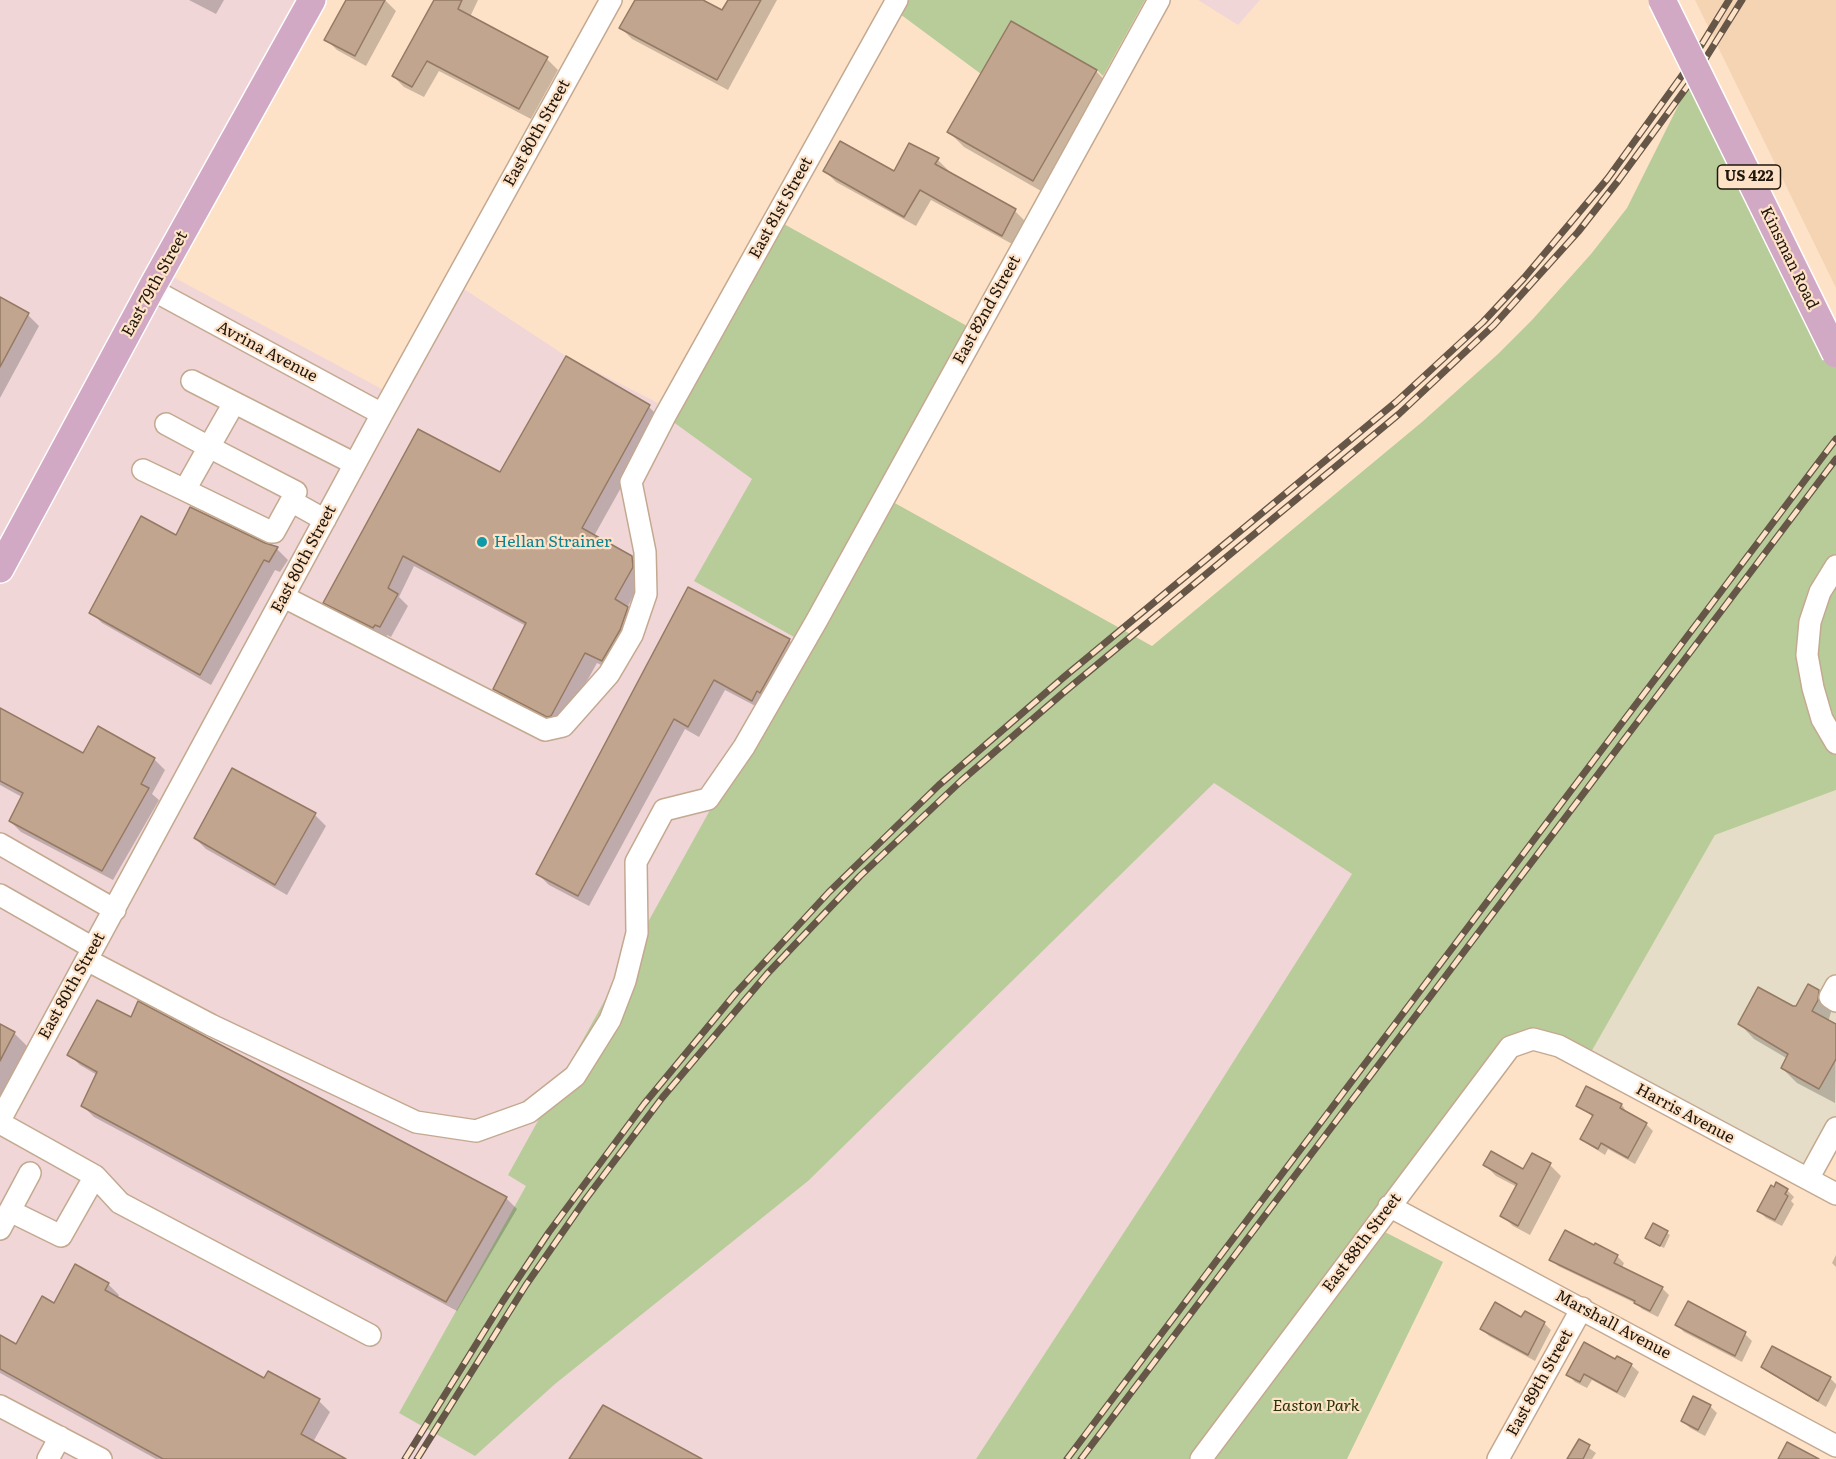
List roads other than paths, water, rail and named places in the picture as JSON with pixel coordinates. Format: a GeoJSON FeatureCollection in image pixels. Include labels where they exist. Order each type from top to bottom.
{"type":"FeatureCollection","features":[{"type":"Feature","properties":{"kind":"main road","name":"East 79th Street"},"geometry":{"type":"LineString","coordinates":[[0,569],[312,0]]}},
{"type":"Feature","properties":{"kind":"main road","name":"Kinsman Road"},"geometry":{"type":"LineString","coordinates":[[1662,0],[1836,354]]}},
{"type":"Feature","properties":{"kind":"street","name":"East 80th Street"},"geometry":{"type":"LineString","coordinates":[[0,1121],[382,414],[610,0]]}},
{"type":"Feature","properties":{"kind":"street","name":"East 81st Street"},"geometry":{"type":"LineString","coordinates":[[284,597],[545,730],[563,726],[609,674],[632,635],[646,594],[645,552],[631,482],[665,416],[897,0]]}},
{"type":"Feature","properties":{"kind":"street","name":"East 82nd Street"},"geometry":{"type":"LineString","coordinates":[[0,895],[90,954],[211,1025],[416,1122],[477,1131],[529,1112],[575,1076],[610,1020],[625,981],[637,933],[636,862],[664,810],[708,799],[744,747],[817,620],[1159,0]]}},
{"type":"Feature","properties":{"kind":"street","name":"Avrina Avenue"},"geometry":{"type":"LineString","coordinates":[[152,289],[382,414]]}},
{"type":"Feature","properties":{"kind":"street"},"geometry":{"type":"LineString","coordinates":[[192,381],[355,464]]}},
{"type":"Feature","properties":{"kind":"street"},"geometry":{"type":"LineString","coordinates":[[187,490],[187,486],[234,403]]}},
{"type":"Feature","properties":{"kind":"street"},"geometry":{"type":"LineString","coordinates":[[143,470],[271,532],[274,531],[296,492],[166,424]]}},
{"type":"Feature","properties":{"kind":"street"},"geometry":{"type":"LineString","coordinates":[[291,501],[325,520]]}},
{"type":"Feature","properties":{"kind":"street"},"geometry":{"type":"LineString","coordinates":[[1836,566],[1820,592],[1810,622],[1807,655],[1822,719],[1836,743]]}},
{"type":"Feature","properties":{"kind":"street"},"geometry":{"type":"LineString","coordinates":[[0,844],[114,910]]}},
{"type":"Feature","properties":{"kind":"street"},"geometry":{"type":"LineString","coordinates":[[1836,986],[1830,998],[1836,1001]]}},
{"type":"Feature","properties":{"kind":"street","name":"Harris Avenue"},"geometry":{"type":"LineString","coordinates":[[1533,1039],[1558,1046],[1836,1194]]}},
{"type":"Feature","properties":{"kind":"street","name":"East 88th Street"},"geometry":{"type":"LineString","coordinates":[[1201,1459],[1510,1047],[1533,1039]]}},
{"type":"Feature","properties":{"kind":"street"},"geometry":{"type":"LineString","coordinates":[[0,1121],[95,1176],[120,1203],[370,1335]]}},
{"type":"Feature","properties":{"kind":"street"},"geometry":{"type":"LineString","coordinates":[[1808,1179],[1836,1128]]}},
{"type":"Feature","properties":{"kind":"street"},"geometry":{"type":"LineString","coordinates":[[30,1173],[5,1220],[61,1236],[95,1176]]}},
{"type":"Feature","properties":{"kind":"street","name":"Marshall Avenue"},"geometry":{"type":"LineString","coordinates":[[1389,1206],[1836,1446]]}},
{"type":"Feature","properties":{"kind":"street","name":"East 89th Street"},"geometry":{"type":"LineString","coordinates":[[1498,1459],[1582,1308]]}},
{"type":"Feature","properties":{"kind":"street"},"geometry":{"type":"LineString","coordinates":[[0,1406],[101,1459]]}},
{"type":"Feature","properties":{"kind":"street"},"geometry":{"type":"LineString","coordinates":[[48,1459],[60,1437]]}},
{"type":"Feature","properties":{"kind":"railway"},"geometry":{"type":"LineString","coordinates":[[405,1459],[503,1301],[549,1232],[644,1104],[735,994],[829,892],[939,785],[1064,677],[1396,402],[1483,322],[1524,278],[1608,178],[1686,70],[1729,0]]}},
{"type":"Feature","properties":{"kind":"railway"},"geometry":{"type":"LineString","coordinates":[[417,1459],[526,1285],[585,1200],[662,1098],[767,974],[860,876],[961,781],[1063,693],[1399,414],[1494,325],[1578,232],[1618,181],[1692,80],[1742,0]]}},
{"type":"Feature","properties":{"kind":"railway"},"geometry":{"type":"LineString","coordinates":[[1067,1459],[1836,439]]}},
{"type":"Feature","properties":{"kind":"railway"},"geometry":{"type":"LineString","coordinates":[[1081,1459],[1836,459]]}},
{"type":"Feature","properties":{"kind":"place","name":"Hellan Strainer"},"geometry":{"type":"Point","coordinates":[482,542]}},
{"type":"Feature","properties":{"kind":"park label","name":"Easton Park"},"geometry":{"type":"Point","coordinates":[1316,1406]}}]}
